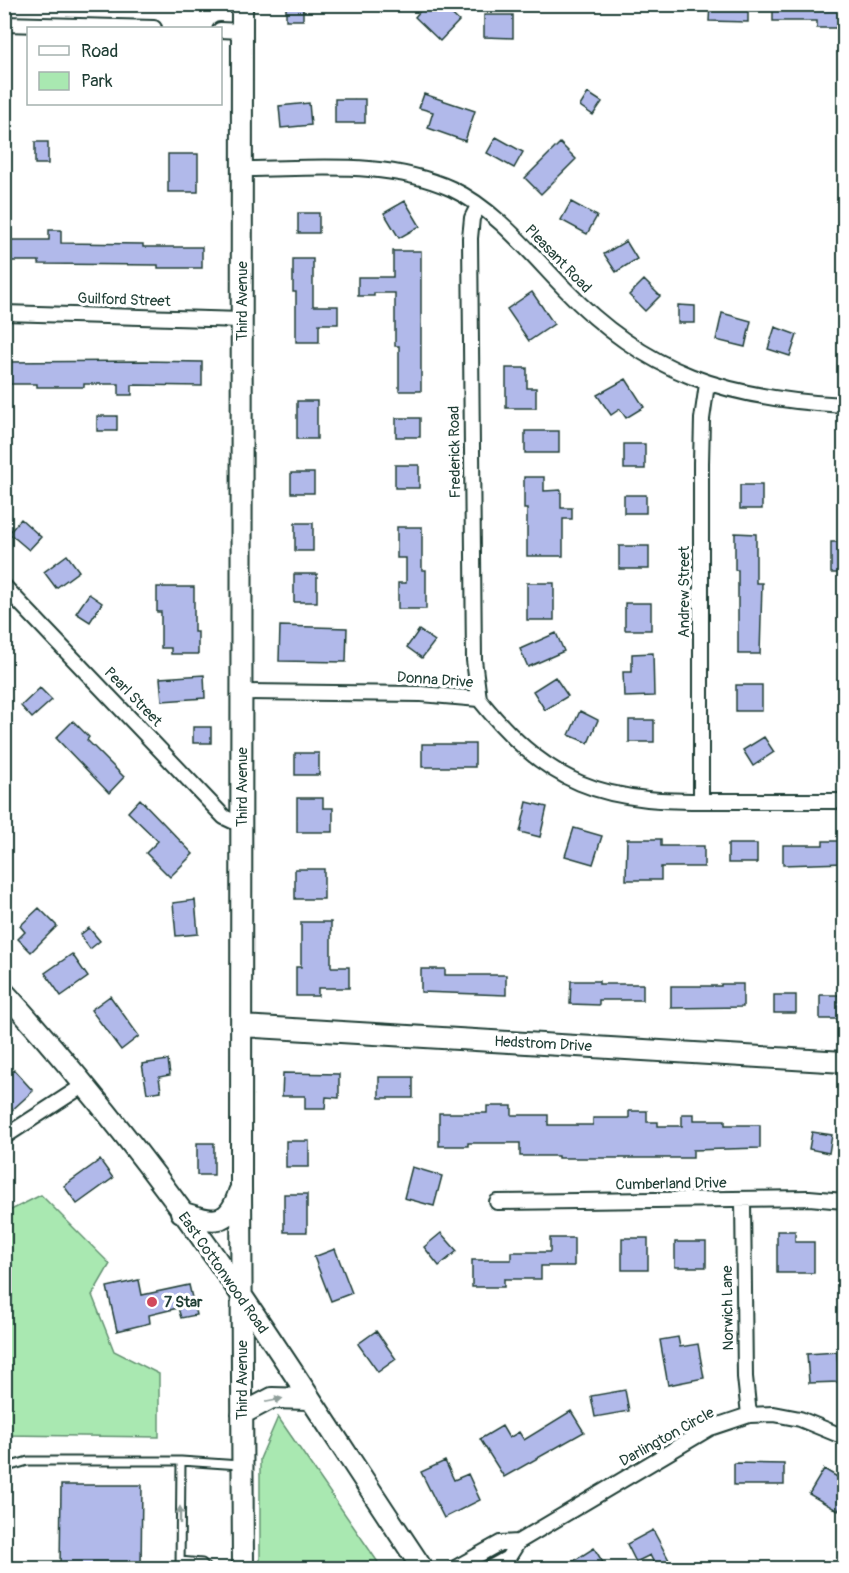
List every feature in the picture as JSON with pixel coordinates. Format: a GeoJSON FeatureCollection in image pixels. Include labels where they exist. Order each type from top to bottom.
{"type":"FeatureCollection","features":[{"type":"Feature","properties":{"kind":"street","name":"Third Avenue"},"geometry":{"type":"LineString","coordinates":[[242,4],[241,1295],[243,1569]]}},
{"type":"Feature","properties":{"kind":"street"},"geometry":{"type":"LineString","coordinates":[[4,24],[116,27]]}},
{"type":"Feature","properties":{"kind":"street"},"geometry":{"type":"LineString","coordinates":[[222,30],[242,31]]}},
{"type":"Feature","properties":{"kind":"street","name":"Pleasant Road"},"geometry":{"type":"LineString","coordinates":[[241,168],[390,170],[427,179],[454,190],[503,224],[586,311],[623,341],[662,364],[707,384],[749,395],[807,403],[844,405]]}},
{"type":"Feature","properties":{"kind":"street","name":"Frederick Road"},"geometry":{"type":"LineString","coordinates":[[478,206],[472,218],[470,238],[474,660],[479,682],[479,699]]}},
{"type":"Feature","properties":{"kind":"street","name":"Guilford Street"},"geometry":{"type":"LineString","coordinates":[[4,313],[242,320]]}},
{"type":"Feature","properties":{"kind":"street","name":"Andrew Street"},"geometry":{"type":"LineString","coordinates":[[701,801],[701,463],[702,418],[707,384]]}},
{"type":"Feature","properties":{"kind":"street","name":"Pearl Street"},"geometry":{"type":"LineString","coordinates":[[4,586],[224,816],[241,825]]}},
{"type":"Feature","properties":{"kind":"street","name":"Donna Drive"},"geometry":{"type":"LineString","coordinates":[[242,692],[422,694],[479,699],[498,724],[524,748],[552,768],[580,783],[612,793],[647,799],[701,801],[844,801]]}},
{"type":"Feature","properties":{"kind":"street","name":"East Cottonwood Road"},"geometry":{"type":"LineString","coordinates":[[4,992],[84,1085],[181,1212],[241,1295],[422,1569]]}},
{"type":"Feature","properties":{"kind":"street","name":"Hedstrom Drive"},"geometry":{"type":"LineString","coordinates":[[241,1026],[844,1062]]}},
{"type":"Feature","properties":{"kind":"street"},"geometry":{"type":"LineString","coordinates":[[4,1137],[84,1085]]}},
{"type":"Feature","properties":{"kind":"street"},"geometry":{"type":"LineString","coordinates":[[181,1212],[204,1220],[223,1219],[230,1214],[241,1186]]}},
{"type":"Feature","properties":{"kind":"street","name":"Cumberland Drive"},"geometry":{"type":"LineString","coordinates":[[497,1202],[809,1198],[844,1202]]}},
{"type":"Feature","properties":{"kind":"street","name":"Norwich Lane"},"geometry":{"type":"LineString","coordinates":[[744,1200],[745,1377],[749,1415]]}},
{"type":"Feature","properties":{"kind":"street"},"geometry":{"type":"LineString","coordinates":[[242,1414],[272,1398],[309,1399]]}},
{"type":"Feature","properties":{"kind":"street","name":"Darlington Circle"},"geometry":{"type":"LineString","coordinates":[[490,1569],[508,1558],[518,1542],[710,1428],[749,1415],[774,1413],[800,1419],[844,1437]]}},
{"type":"Feature","properties":{"kind":"street","name":"Darlington Circle"},"geometry":{"type":"LineString","coordinates":[[455,1569],[500,1543],[518,1542]]}},
{"type":"Feature","properties":{"kind":"lane"},"geometry":{"type":"LineString","coordinates":[[4,1468],[28,1461],[181,1461],[243,1465]]}},
{"type":"Feature","properties":{"kind":"lane"},"geometry":{"type":"LineString","coordinates":[[181,1461],[180,1565],[202,1563],[207,1569]]}},
{"type":"Feature","properties":{"kind":"green space"},"geometry":{"type":"Polygon","coordinates":[[[41,1195],[110,1264],[92,1295],[114,1351],[159,1374],[159,1437],[5,1435],[5,1213],[41,1195]]]}},
{"type":"Feature","properties":{"kind":"green space"},"geometry":{"type":"Polygon","coordinates":[[[278,1417],[382,1568],[260,1568],[260,1459],[278,1417]]]}},
{"type":"Feature","properties":{"kind":"building"},"geometry":{"type":"Polygon","coordinates":[[[286,4],[303,4],[303,20],[286,20],[286,4]]]}},
{"type":"Feature","properties":{"kind":"building"},"geometry":{"type":"Polygon","coordinates":[[[426,4],[441,4],[459,21],[440,41],[415,17],[426,4]]]}},
{"type":"Feature","properties":{"kind":"building"},"geometry":{"type":"Polygon","coordinates":[[[710,4],[748,4],[748,22],[709,21],[710,4]]]}},
{"type":"Feature","properties":{"kind":"building"},"geometry":{"type":"Polygon","coordinates":[[[773,4],[844,4],[844,28],[817,28],[817,21],[773,21],[773,4]]]}},
{"type":"Feature","properties":{"kind":"building"},"geometry":{"type":"Polygon","coordinates":[[[484,15],[513,15],[513,38],[484,37],[484,15]]]}},
{"type":"Feature","properties":{"kind":"building"},"geometry":{"type":"Polygon","coordinates":[[[588,93],[602,102],[593,115],[580,106],[588,93]]]}},
{"type":"Feature","properties":{"kind":"building"},"geometry":{"type":"Polygon","coordinates":[[[424,94],[475,111],[465,141],[428,128],[433,112],[419,108],[424,94]]]}},
{"type":"Feature","properties":{"kind":"building"},"geometry":{"type":"Polygon","coordinates":[[[335,99],[365,99],[365,123],[335,123],[335,99]]]}},
{"type":"Feature","properties":{"kind":"building"},"geometry":{"type":"Polygon","coordinates":[[[309,103],[311,125],[281,128],[279,106],[309,103]]]}},
{"type":"Feature","properties":{"kind":"building"},"geometry":{"type":"Polygon","coordinates":[[[496,137],[523,152],[514,168],[487,153],[496,137]]]}},
{"type":"Feature","properties":{"kind":"building"},"geometry":{"type":"Polygon","coordinates":[[[35,142],[48,142],[48,164],[35,164],[35,142]]]}},
{"type":"Feature","properties":{"kind":"building"},"geometry":{"type":"Polygon","coordinates":[[[560,143],[576,159],[541,194],[525,178],[560,143]]]}},
{"type":"Feature","properties":{"kind":"building"},"geometry":{"type":"Polygon","coordinates":[[[168,154],[198,154],[198,192],[168,192],[168,154]]]}},
{"type":"Feature","properties":{"kind":"building"},"geometry":{"type":"Polygon","coordinates":[[[405,201],[420,226],[399,238],[384,213],[405,201]]]}},
{"type":"Feature","properties":{"kind":"building"},"geometry":{"type":"Polygon","coordinates":[[[571,202],[597,216],[587,234],[561,220],[571,202]]]}},
{"type":"Feature","properties":{"kind":"building"},"geometry":{"type":"Polygon","coordinates":[[[298,213],[319,213],[319,233],[298,233],[298,213]]]}},
{"type":"Feature","properties":{"kind":"building"},"geometry":{"type":"Polygon","coordinates":[[[49,230],[61,230],[61,243],[202,247],[202,268],[4,261],[4,240],[49,240],[49,230]]]}},
{"type":"Feature","properties":{"kind":"building"},"geometry":{"type":"Polygon","coordinates":[[[626,241],[637,259],[616,272],[604,254],[626,241]]]}},
{"type":"Feature","properties":{"kind":"building"},"geometry":{"type":"Polygon","coordinates":[[[393,251],[421,251],[421,391],[399,391],[399,346],[395,346],[395,293],[358,296],[358,277],[393,277],[393,251]]]}},
{"type":"Feature","properties":{"kind":"building"},"geometry":{"type":"Polygon","coordinates":[[[293,259],[313,259],[313,306],[338,306],[338,324],[319,324],[319,342],[296,342],[296,292],[293,292],[293,259]]]}},
{"type":"Feature","properties":{"kind":"building"},"geometry":{"type":"Polygon","coordinates":[[[644,280],[660,296],[645,311],[629,295],[644,280]]]}},
{"type":"Feature","properties":{"kind":"building"},"geometry":{"type":"Polygon","coordinates":[[[532,292],[554,324],[529,341],[507,309],[532,292]]]}},
{"type":"Feature","properties":{"kind":"building"},"geometry":{"type":"Polygon","coordinates":[[[678,305],[695,306],[695,323],[678,323],[678,305]]]}},
{"type":"Feature","properties":{"kind":"building"},"geometry":{"type":"Polygon","coordinates":[[[722,313],[751,321],[745,347],[716,340],[722,313]]]}},
{"type":"Feature","properties":{"kind":"building"},"geometry":{"type":"Polygon","coordinates":[[[775,327],[797,335],[790,356],[768,349],[775,327]]]}},
{"type":"Feature","properties":{"kind":"building"},"geometry":{"type":"Polygon","coordinates":[[[4,362],[202,362],[202,386],[132,385],[132,395],[119,395],[119,384],[37,387],[37,384],[4,384],[4,362]]]}},
{"type":"Feature","properties":{"kind":"building"},"geometry":{"type":"Polygon","coordinates":[[[506,368],[527,368],[527,388],[536,388],[536,408],[506,408],[506,368]]]}},
{"type":"Feature","properties":{"kind":"building"},"geometry":{"type":"Polygon","coordinates":[[[626,379],[644,407],[626,418],[620,409],[611,415],[597,395],[626,379]]]}},
{"type":"Feature","properties":{"kind":"building"},"geometry":{"type":"Polygon","coordinates":[[[297,401],[317,401],[317,439],[297,439],[297,401]]]}},
{"type":"Feature","properties":{"kind":"building"},"geometry":{"type":"Polygon","coordinates":[[[97,416],[117,416],[117,431],[97,431],[97,416]]]}},
{"type":"Feature","properties":{"kind":"building"},"geometry":{"type":"Polygon","coordinates":[[[396,418],[420,418],[420,437],[396,437],[396,418]]]}},
{"type":"Feature","properties":{"kind":"building"},"geometry":{"type":"Polygon","coordinates":[[[525,431],[559,431],[559,453],[525,453],[525,431]]]}},
{"type":"Feature","properties":{"kind":"building"},"geometry":{"type":"Polygon","coordinates":[[[624,444],[645,444],[645,469],[624,469],[624,444]]]}},
{"type":"Feature","properties":{"kind":"building"},"geometry":{"type":"Polygon","coordinates":[[[395,465],[419,465],[419,488],[395,488],[395,465]]]}},
{"type":"Feature","properties":{"kind":"building"},"geometry":{"type":"Polygon","coordinates":[[[291,473],[314,473],[314,493],[291,493],[291,473]]]}},
{"type":"Feature","properties":{"kind":"building"},"geometry":{"type":"Polygon","coordinates":[[[524,477],[544,477],[544,491],[561,490],[561,508],[572,508],[572,519],[563,519],[563,556],[527,556],[524,477]]]}},
{"type":"Feature","properties":{"kind":"building"},"geometry":{"type":"Polygon","coordinates":[[[740,485],[762,485],[762,509],[740,509],[740,485]]]}},
{"type":"Feature","properties":{"kind":"building"},"geometry":{"type":"Polygon","coordinates":[[[624,495],[646,495],[646,513],[624,513],[624,495]]]}},
{"type":"Feature","properties":{"kind":"building"},"geometry":{"type":"Polygon","coordinates":[[[21,519],[41,537],[29,550],[9,533],[21,519]]]}},
{"type":"Feature","properties":{"kind":"building"},"geometry":{"type":"Polygon","coordinates":[[[295,523],[313,523],[313,551],[295,551],[295,523]]]}},
{"type":"Feature","properties":{"kind":"building"},"geometry":{"type":"Polygon","coordinates":[[[397,527],[422,527],[422,570],[426,570],[426,609],[398,609],[398,583],[406,583],[406,558],[397,558],[397,527]]]}},
{"type":"Feature","properties":{"kind":"building"},"geometry":{"type":"Polygon","coordinates":[[[735,533],[756,534],[756,583],[762,583],[760,654],[738,654],[738,570],[735,570],[735,533]]]}},
{"type":"Feature","properties":{"kind":"building"},"geometry":{"type":"Polygon","coordinates":[[[831,542],[844,542],[844,573],[831,573],[831,542]]]}},
{"type":"Feature","properties":{"kind":"building"},"geometry":{"type":"Polygon","coordinates":[[[619,546],[649,546],[649,569],[619,569],[619,546]]]}},
{"type":"Feature","properties":{"kind":"building"},"geometry":{"type":"Polygon","coordinates":[[[67,555],[79,571],[56,588],[44,572],[67,555]]]}},
{"type":"Feature","properties":{"kind":"building"},"geometry":{"type":"Polygon","coordinates":[[[294,574],[317,574],[317,602],[294,602],[294,574]]]}},
{"type":"Feature","properties":{"kind":"building"},"geometry":{"type":"Polygon","coordinates":[[[527,583],[554,583],[554,620],[527,620],[527,583]]]}},
{"type":"Feature","properties":{"kind":"building"},"geometry":{"type":"Polygon","coordinates":[[[157,587],[194,587],[194,632],[198,632],[198,654],[171,654],[171,648],[161,648],[161,612],[157,612],[157,587]]]}},
{"type":"Feature","properties":{"kind":"building"},"geometry":{"type":"Polygon","coordinates":[[[89,594],[102,603],[90,622],[76,613],[89,594]]]}},
{"type":"Feature","properties":{"kind":"building"},"geometry":{"type":"Polygon","coordinates":[[[625,603],[651,603],[651,630],[625,630],[625,603]]]}},
{"type":"Feature","properties":{"kind":"building"},"geometry":{"type":"Polygon","coordinates":[[[280,626],[347,628],[346,662],[279,661],[280,626]]]}},
{"type":"Feature","properties":{"kind":"building"},"geometry":{"type":"Polygon","coordinates":[[[419,630],[435,641],[422,658],[407,647],[419,630]]]}},
{"type":"Feature","properties":{"kind":"building"},"geometry":{"type":"Polygon","coordinates":[[[556,633],[564,651],[528,667],[520,649],[556,633]]]}},
{"type":"Feature","properties":{"kind":"building"},"geometry":{"type":"Polygon","coordinates":[[[653,653],[654,696],[624,697],[623,672],[632,672],[632,654],[653,653]]]}},
{"type":"Feature","properties":{"kind":"building"},"geometry":{"type":"Polygon","coordinates":[[[204,675],[205,698],[162,701],[160,678],[204,675]]]}},
{"type":"Feature","properties":{"kind":"building"},"geometry":{"type":"Polygon","coordinates":[[[555,677],[568,696],[545,710],[533,691],[555,677]]]}},
{"type":"Feature","properties":{"kind":"building"},"geometry":{"type":"Polygon","coordinates":[[[736,685],[762,685],[762,711],[736,711],[736,685]]]}},
{"type":"Feature","properties":{"kind":"building"},"geometry":{"type":"Polygon","coordinates":[[[40,688],[52,700],[32,718],[21,706],[40,688]]]}},
{"type":"Feature","properties":{"kind":"building"},"geometry":{"type":"Polygon","coordinates":[[[580,711],[598,720],[588,743],[569,735],[580,711]]]}},
{"type":"Feature","properties":{"kind":"building"},"geometry":{"type":"Polygon","coordinates":[[[629,720],[654,720],[654,742],[629,742],[629,720]]]}},
{"type":"Feature","properties":{"kind":"building"},"geometry":{"type":"Polygon","coordinates":[[[73,721],[89,737],[87,740],[124,777],[109,793],[56,738],[73,721]]]}},
{"type":"Feature","properties":{"kind":"building"},"geometry":{"type":"Polygon","coordinates":[[[193,727],[211,727],[211,743],[193,743],[193,727]]]}},
{"type":"Feature","properties":{"kind":"building"},"geometry":{"type":"Polygon","coordinates":[[[764,737],[774,752],[753,766],[743,750],[764,737]]]}},
{"type":"Feature","properties":{"kind":"building"},"geometry":{"type":"Polygon","coordinates":[[[422,744],[475,744],[475,767],[422,767],[422,744]]]}},
{"type":"Feature","properties":{"kind":"building"},"geometry":{"type":"Polygon","coordinates":[[[295,753],[319,753],[319,775],[295,775],[295,753]]]}},
{"type":"Feature","properties":{"kind":"building"},"geometry":{"type":"Polygon","coordinates":[[[297,798],[323,798],[323,808],[333,808],[333,832],[297,832],[297,798]]]}},
{"type":"Feature","properties":{"kind":"building"},"geometry":{"type":"Polygon","coordinates":[[[140,799],[193,854],[170,877],[146,853],[158,841],[128,812],[140,799]]]}},
{"type":"Feature","properties":{"kind":"building"},"geometry":{"type":"Polygon","coordinates":[[[527,802],[547,807],[540,837],[520,832],[527,802]]]}},
{"type":"Feature","properties":{"kind":"building"},"geometry":{"type":"Polygon","coordinates":[[[574,828],[602,836],[593,864],[565,856],[574,828]]]}},
{"type":"Feature","properties":{"kind":"building"},"geometry":{"type":"Polygon","coordinates":[[[627,839],[661,839],[661,846],[704,846],[704,867],[661,867],[661,880],[626,880],[627,839]]]}},
{"type":"Feature","properties":{"kind":"building"},"geometry":{"type":"Polygon","coordinates":[[[823,841],[844,841],[844,863],[783,865],[783,845],[823,845],[823,841]]]}},
{"type":"Feature","properties":{"kind":"building"},"geometry":{"type":"Polygon","coordinates":[[[728,844],[757,844],[757,863],[728,863],[728,844]]]}},
{"type":"Feature","properties":{"kind":"building"},"geometry":{"type":"Polygon","coordinates":[[[295,869],[324,869],[324,899],[295,899],[295,869]]]}},
{"type":"Feature","properties":{"kind":"building"},"geometry":{"type":"Polygon","coordinates":[[[195,900],[198,934],[176,936],[173,903],[195,900]]]}},
{"type":"Feature","properties":{"kind":"building"},"geometry":{"type":"Polygon","coordinates":[[[39,908],[57,926],[31,952],[18,939],[25,932],[20,926],[39,908]]]}},
{"type":"Feature","properties":{"kind":"building"},"geometry":{"type":"Polygon","coordinates":[[[301,922],[331,922],[331,967],[349,967],[349,988],[318,988],[318,996],[296,996],[296,967],[301,967],[301,922]]]}},
{"type":"Feature","properties":{"kind":"building"},"geometry":{"type":"Polygon","coordinates":[[[89,928],[100,941],[90,949],[80,935],[89,928]]]}},
{"type":"Feature","properties":{"kind":"building"},"geometry":{"type":"Polygon","coordinates":[[[72,954],[88,977],[61,996],[45,973],[72,954]]]}},
{"type":"Feature","properties":{"kind":"building"},"geometry":{"type":"Polygon","coordinates":[[[421,969],[445,969],[445,975],[506,975],[506,995],[421,992],[421,969]]]}},
{"type":"Feature","properties":{"kind":"building"},"geometry":{"type":"Polygon","coordinates":[[[571,981],[599,981],[599,984],[643,984],[643,1000],[599,1000],[599,1005],[570,1004],[571,981]]]}},
{"type":"Feature","properties":{"kind":"building"},"geometry":{"type":"Polygon","coordinates":[[[721,984],[743,984],[743,1007],[671,1008],[671,986],[721,986],[721,984]]]}},
{"type":"Feature","properties":{"kind":"building"},"geometry":{"type":"Polygon","coordinates":[[[774,995],[796,995],[796,1013],[774,1013],[774,995]]]}},
{"type":"Feature","properties":{"kind":"building"},"geometry":{"type":"Polygon","coordinates":[[[820,995],[839,995],[839,1019],[820,1019],[820,995]]]}},
{"type":"Feature","properties":{"kind":"building"},"geometry":{"type":"Polygon","coordinates":[[[110,996],[139,1036],[121,1050],[91,1010],[110,996]]]}},
{"type":"Feature","properties":{"kind":"building"},"geometry":{"type":"Polygon","coordinates":[[[168,1060],[170,1075],[159,1077],[161,1091],[147,1093],[142,1064],[168,1060]]]}},
{"type":"Feature","properties":{"kind":"building"},"geometry":{"type":"Polygon","coordinates":[[[14,1070],[33,1091],[10,1112],[4,1105],[4,1079],[14,1070]]]}},
{"type":"Feature","properties":{"kind":"building"},"geometry":{"type":"Polygon","coordinates":[[[283,1073],[339,1074],[339,1098],[326,1097],[325,1109],[305,1109],[305,1096],[282,1096],[283,1073]]]}},
{"type":"Feature","properties":{"kind":"building"},"geometry":{"type":"Polygon","coordinates":[[[379,1077],[413,1077],[413,1098],[379,1098],[379,1077]]]}},
{"type":"Feature","properties":{"kind":"building"},"geometry":{"type":"Polygon","coordinates":[[[487,1106],[512,1106],[512,1115],[548,1115],[548,1125],[593,1125],[593,1118],[629,1118],[629,1111],[647,1111],[647,1122],[658,1122],[658,1126],[682,1126],[682,1114],[694,1114],[694,1120],[725,1120],[725,1125],[760,1125],[760,1148],[693,1150],[693,1158],[558,1158],[558,1156],[520,1156],[520,1143],[468,1143],[468,1146],[439,1146],[439,1113],[487,1113],[487,1106]]]}},
{"type":"Feature","properties":{"kind":"building"},"geometry":{"type":"Polygon","coordinates":[[[812,1132],[832,1135],[829,1153],[809,1149],[812,1132]]]}},
{"type":"Feature","properties":{"kind":"building"},"geometry":{"type":"Polygon","coordinates":[[[286,1141],[309,1141],[309,1167],[286,1167],[286,1141]]]}},
{"type":"Feature","properties":{"kind":"building"},"geometry":{"type":"Polygon","coordinates":[[[197,1143],[214,1143],[214,1175],[197,1175],[197,1143]]]}},
{"type":"Feature","properties":{"kind":"building"},"geometry":{"type":"Polygon","coordinates":[[[100,1160],[113,1178],[77,1204],[64,1186],[100,1160]]]}},
{"type":"Feature","properties":{"kind":"building"},"geometry":{"type":"Polygon","coordinates":[[[412,1167],[442,1176],[434,1206],[404,1198],[412,1167]]]}},
{"type":"Feature","properties":{"kind":"building"},"geometry":{"type":"Polygon","coordinates":[[[284,1194],[307,1194],[307,1232],[284,1232],[284,1194]]]}},
{"type":"Feature","properties":{"kind":"building"},"geometry":{"type":"Polygon","coordinates":[[[777,1231],[795,1231],[795,1242],[814,1242],[814,1273],[777,1273],[777,1231]]]}},
{"type":"Feature","properties":{"kind":"building"},"geometry":{"type":"Polygon","coordinates":[[[441,1233],[457,1251],[439,1266],[424,1247],[441,1233]]]}},
{"type":"Feature","properties":{"kind":"building"},"geometry":{"type":"Polygon","coordinates":[[[550,1238],[574,1238],[574,1266],[541,1266],[541,1279],[504,1279],[504,1287],[472,1287],[472,1260],[511,1260],[511,1252],[550,1252],[550,1238]]]}},
{"type":"Feature","properties":{"kind":"building"},"geometry":{"type":"Polygon","coordinates":[[[622,1238],[648,1238],[648,1270],[622,1270],[622,1238]]]}},
{"type":"Feature","properties":{"kind":"building"},"geometry":{"type":"Polygon","coordinates":[[[675,1242],[706,1242],[706,1267],[675,1267],[675,1242]]]}},
{"type":"Feature","properties":{"kind":"building"},"geometry":{"type":"Polygon","coordinates":[[[335,1249],[352,1293],[331,1301],[314,1257],[335,1249]]]}},
{"type":"Feature","properties":{"kind":"building","name":"7 Star"},"geometry":{"type":"Polygon","coordinates":[[[139,1280],[142,1295],[189,1285],[196,1315],[181,1318],[178,1308],[149,1315],[150,1323],[117,1331],[107,1287],[139,1280]]]}},
{"type":"Feature","properties":{"kind":"building"},"geometry":{"type":"Polygon","coordinates":[[[376,1331],[396,1359],[378,1372],[358,1344],[376,1331]]]}},
{"type":"Feature","properties":{"kind":"building"},"geometry":{"type":"Polygon","coordinates":[[[678,1337],[680,1347],[698,1344],[704,1378],[668,1385],[660,1340],[678,1337]]]}},
{"type":"Feature","properties":{"kind":"building"},"geometry":{"type":"Polygon","coordinates":[[[837,1352],[839,1382],[809,1383],[807,1354],[837,1352]]]}},
{"type":"Feature","properties":{"kind":"building"},"geometry":{"type":"Polygon","coordinates":[[[625,1390],[629,1411],[595,1417],[591,1396],[625,1390]]]}},
{"type":"Feature","properties":{"kind":"building"},"geometry":{"type":"Polygon","coordinates":[[[571,1411],[584,1432],[504,1477],[480,1439],[502,1426],[509,1438],[519,1432],[524,1440],[571,1411]]]}},
{"type":"Feature","properties":{"kind":"building"},"geometry":{"type":"Polygon","coordinates":[[[445,1461],[454,1480],[468,1474],[480,1500],[444,1518],[421,1472],[445,1461]]]}},
{"type":"Feature","properties":{"kind":"building"},"geometry":{"type":"Polygon","coordinates":[[[734,1463],[784,1464],[784,1485],[734,1485],[734,1463]]]}},
{"type":"Feature","properties":{"kind":"building"},"geometry":{"type":"Polygon","coordinates":[[[824,1469],[844,1481],[844,1500],[838,1511],[809,1494],[824,1469]]]}},
{"type":"Feature","properties":{"kind":"building"},"geometry":{"type":"Polygon","coordinates":[[[61,1485],[142,1485],[141,1569],[60,1569],[61,1485]]]}},
{"type":"Feature","properties":{"kind":"building"},"geometry":{"type":"Polygon","coordinates":[[[653,1530],[670,1562],[657,1569],[650,1555],[636,1562],[627,1544],[653,1530]]]}},
{"type":"Feature","properties":{"kind":"building"},"geometry":{"type":"Polygon","coordinates":[[[594,1548],[607,1569],[561,1569],[594,1548]]]}},
{"type":"Feature","properties":{"kind":"place","name":"7 Star"},"geometry":{"type":"Point","coordinates":[152,1302]}}]}
